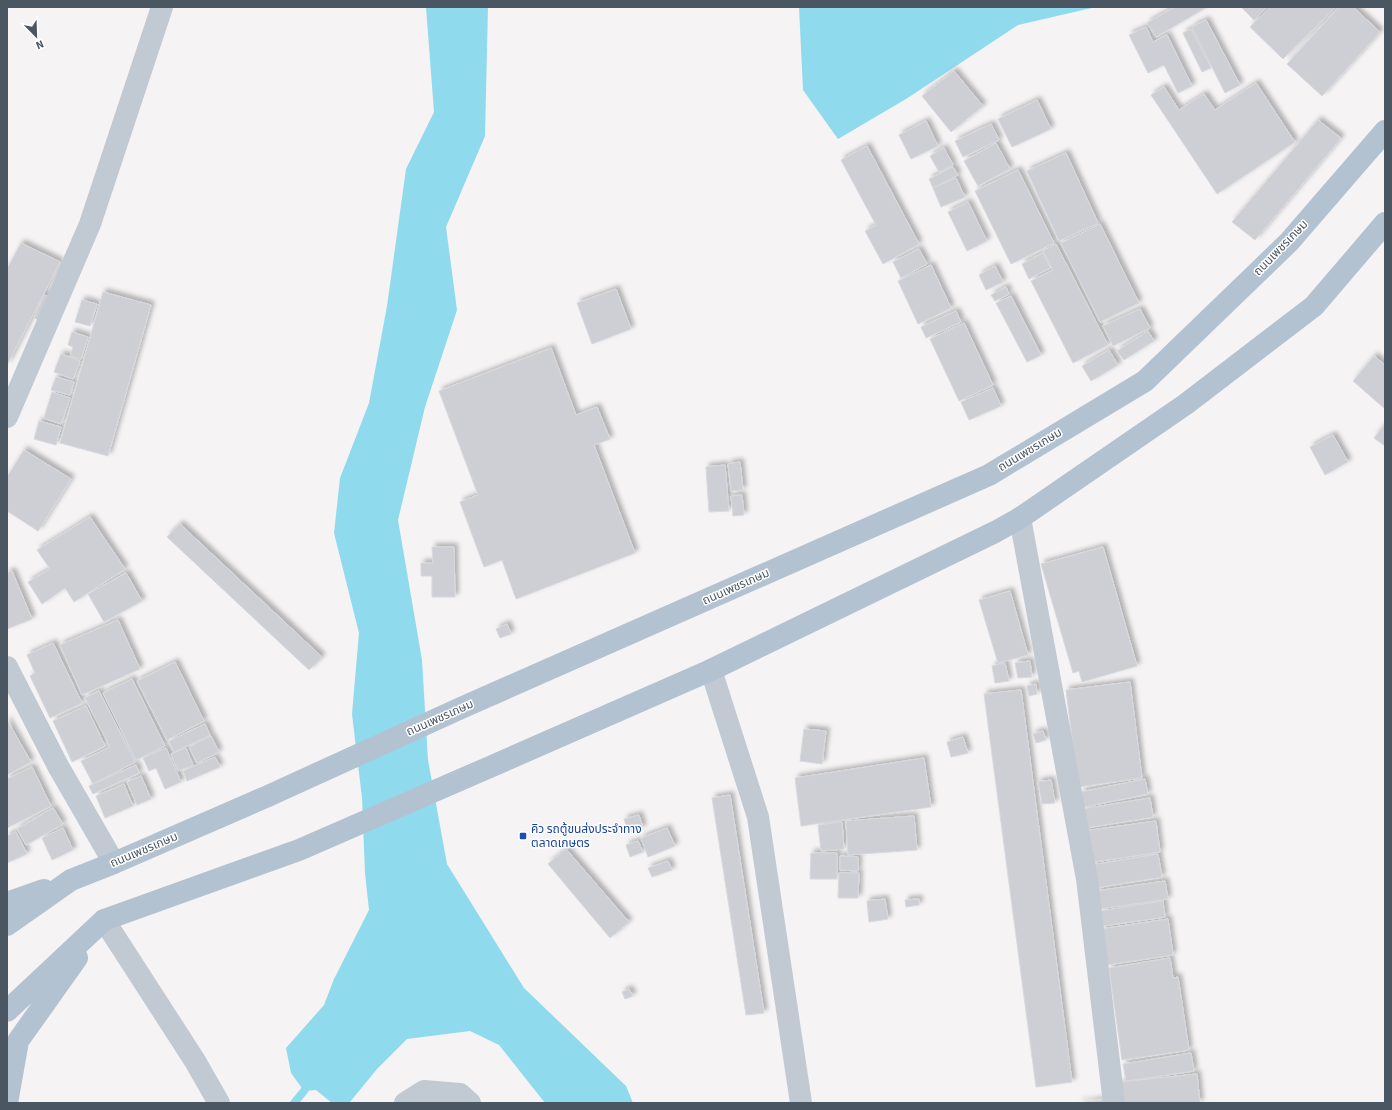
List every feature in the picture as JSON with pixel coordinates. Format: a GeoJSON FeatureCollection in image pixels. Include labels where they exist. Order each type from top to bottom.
{"type":"FeatureCollection","features":[{"type":"Feature","properties":{"kind":"main road","name":"ถนนเพชรเกษม"},"geometry":{"type":"LineString","coordinates":[[7,925],[71,880],[114,863],[268,796],[461,708],[989,475],[1145,381],[1289,242],[1385,131]]}},
{"type":"Feature","properties":{"kind":"main road"},"geometry":{"type":"LineString","coordinates":[[7,1011],[104,920],[299,850],[711,670],[995,532],[1020,518],[1186,404],[1314,306],[1385,223]]}},
{"type":"Feature","properties":{"kind":"main road"},"geometry":{"type":"LineString","coordinates":[[7,903],[71,880]]}},
{"type":"Feature","properties":{"kind":"main road"},"geometry":{"type":"LineString","coordinates":[[7,1103],[18,1041],[104,920]]}},
{"type":"Feature","properties":{"kind":"street"},"geometry":{"type":"LineString","coordinates":[[7,417],[90,224],[162,7]]}},
{"type":"Feature","properties":{"kind":"street"},"geometry":{"type":"LineString","coordinates":[[1020,518],[1087,880],[1114,1103]]}},
{"type":"Feature","properties":{"kind":"street"},"geometry":{"type":"LineString","coordinates":[[7,667],[58,766],[114,863]]}},
{"type":"Feature","properties":{"kind":"street"},"geometry":{"type":"LineString","coordinates":[[711,670],[758,817],[801,1103]]}},
{"type":"Feature","properties":{"kind":"street"},"geometry":{"type":"LineString","coordinates":[[104,920],[195,1061],[219,1103]]}},
{"type":"Feature","properties":{"kind":"street"},"geometry":{"type":"LineString","coordinates":[[405,1103],[424,1091],[460,1094],[470,1103]]}},
{"type":"Feature","properties":{"kind":"water"},"geometry":{"type":"Polygon","coordinates":[[[426,7],[488,7],[485,136],[446,227],[457,310],[425,407],[398,520],[422,660],[428,760],[447,864],[524,988],[626,1086],[633,1103],[545,1103],[499,1045],[470,1031],[407,1039],[377,1069],[350,1102],[332,1103],[316,1090],[304,1091],[291,1073],[286,1048],[324,1005],[334,979],[369,910],[365,873],[362,798],[352,714],[359,633],[334,533],[340,478],[369,403],[387,306],[406,169],[434,112],[426,7]]]}},
{"type":"Feature","properties":{"kind":"water"},"geometry":{"type":"Polygon","coordinates":[[[799,7],[1096,7],[1018,25],[906,99],[838,139],[803,90],[799,7]]]}},
{"type":"Feature","properties":{"kind":"building"},"geometry":{"type":"Polygon","coordinates":[[[1175,7],[1207,7],[1156,37],[1147,23],[1175,7]]]}},
{"type":"Feature","properties":{"kind":"building"},"geometry":{"type":"Polygon","coordinates":[[[1241,7],[1266,7],[1266,8],[1254,20],[1241,7]]]}},
{"type":"Feature","properties":{"kind":"building"},"geometry":{"type":"Polygon","coordinates":[[[1270,7],[1336,7],[1283,59],[1250,27],[1270,7]]]}},
{"type":"Feature","properties":{"kind":"building"},"geometry":{"type":"Polygon","coordinates":[[[1339,7],[1353,7],[1380,32],[1322,96],[1287,64],[1339,7]]]}},
{"type":"Feature","properties":{"kind":"building"},"geometry":{"type":"Polygon","coordinates":[[[1206,20],[1240,85],[1225,93],[1192,27],[1206,20]]]}},
{"type":"Feature","properties":{"kind":"building"},"geometry":{"type":"Polygon","coordinates":[[[1146,27],[1153,42],[1167,35],[1192,86],[1178,93],[1164,65],[1148,73],[1129,35],[1146,27]]]}},
{"type":"Feature","properties":{"kind":"building"},"geometry":{"type":"Polygon","coordinates":[[[1191,29],[1211,68],[1202,72],[1183,33],[1191,29]]]}},
{"type":"Feature","properties":{"kind":"building"},"geometry":{"type":"Polygon","coordinates":[[[954,71],[983,106],[951,132],[922,96],[954,71]]]}},
{"type":"Feature","properties":{"kind":"building"},"geometry":{"type":"Polygon","coordinates":[[[1256,83],[1295,142],[1217,194],[1151,95],[1164,87],[1179,110],[1204,94],[1215,110],[1256,83]]]}},
{"type":"Feature","properties":{"kind":"building"},"geometry":{"type":"Polygon","coordinates":[[[1037,100],[1051,129],[1012,147],[998,119],[1037,100]]]}},
{"type":"Feature","properties":{"kind":"building"},"geometry":{"type":"Polygon","coordinates":[[[1318,120],[1341,138],[1255,240],[1232,222],[1318,120]]]}},
{"type":"Feature","properties":{"kind":"building"},"geometry":{"type":"Polygon","coordinates":[[[926,121],[938,146],[911,159],[899,135],[926,121]]]}},
{"type":"Feature","properties":{"kind":"building"},"geometry":{"type":"Polygon","coordinates":[[[991,124],[999,140],[963,157],[955,141],[991,124]]]}},
{"type":"Feature","properties":{"kind":"building"},"geometry":{"type":"Polygon","coordinates":[[[996,143],[1010,169],[978,186],[964,161],[996,143]]]}},
{"type":"Feature","properties":{"kind":"building"},"geometry":{"type":"Polygon","coordinates":[[[867,146],[919,244],[883,264],[865,231],[876,225],[841,160],[867,146]]]}},
{"type":"Feature","properties":{"kind":"building"},"geometry":{"type":"Polygon","coordinates":[[[944,148],[953,165],[939,172],[930,156],[944,148]]]}},
{"type":"Feature","properties":{"kind":"building"},"geometry":{"type":"Polygon","coordinates":[[[1066,153],[1098,223],[1059,241],[1027,171],[1066,153]]]}},
{"type":"Feature","properties":{"kind":"building"},"geometry":{"type":"Polygon","coordinates":[[[953,167],[958,175],[933,188],[929,179],[953,167]]]}},
{"type":"Feature","properties":{"kind":"building"},"geometry":{"type":"Polygon","coordinates":[[[1018,170],[1054,243],[1011,264],[975,191],[1018,170]]]}},
{"type":"Feature","properties":{"kind":"building"},"geometry":{"type":"Polygon","coordinates":[[[956,178],[965,197],[941,207],[933,188],[956,178]]]}},
{"type":"Feature","properties":{"kind":"building"},"geometry":{"type":"Polygon","coordinates":[[[968,202],[987,241],[967,251],[948,212],[968,202]]]}},
{"type":"Feature","properties":{"kind":"building"},"geometry":{"type":"Polygon","coordinates":[[[1100,224],[1139,303],[1100,322],[1061,243],[1100,224]]]}},
{"type":"Feature","properties":{"kind":"building"},"geometry":{"type":"Polygon","coordinates":[[[21,243],[60,262],[7,365],[7,269],[21,243]]]}},
{"type":"Feature","properties":{"kind":"building"},"geometry":{"type":"Polygon","coordinates":[[[1056,244],[1108,345],[1073,363],[1031,281],[1053,270],[1043,251],[1056,244]]]}},
{"type":"Feature","properties":{"kind":"building"},"geometry":{"type":"Polygon","coordinates":[[[919,249],[927,264],[901,278],[893,262],[919,249]]]}},
{"type":"Feature","properties":{"kind":"building"},"geometry":{"type":"Polygon","coordinates":[[[1043,253],[1050,268],[1029,279],[1022,264],[1043,253]]]}},
{"type":"Feature","properties":{"kind":"building"},"geometry":{"type":"Polygon","coordinates":[[[931,265],[951,308],[918,324],[898,281],[931,265]]]}},
{"type":"Feature","properties":{"kind":"building"},"geometry":{"type":"Polygon","coordinates":[[[995,266],[1003,282],[986,290],[979,275],[995,266]]]}},
{"type":"Feature","properties":{"kind":"building"},"geometry":{"type":"Polygon","coordinates":[[[1006,287],[1009,294],[995,301],[991,295],[1006,287]]]}},
{"type":"Feature","properties":{"kind":"building"},"geometry":{"type":"Polygon","coordinates":[[[616,289],[631,329],[592,344],[577,303],[616,289]]]}},
{"type":"Feature","properties":{"kind":"building"},"geometry":{"type":"Polygon","coordinates":[[[103,292],[151,305],[108,456],[60,443],[103,292]]]}},
{"type":"Feature","properties":{"kind":"building"},"geometry":{"type":"Polygon","coordinates":[[[44,295],[54,299],[44,322],[34,318],[44,295]]]}},
{"type":"Feature","properties":{"kind":"building"},"geometry":{"type":"Polygon","coordinates":[[[1011,296],[1041,355],[1027,362],[996,303],[1011,296]]]}},
{"type":"Feature","properties":{"kind":"building"},"geometry":{"type":"Polygon","coordinates":[[[82,300],[97,304],[90,326],[75,322],[82,300]]]}},
{"type":"Feature","properties":{"kind":"building"},"geometry":{"type":"Polygon","coordinates":[[[1140,309],[1150,328],[1113,346],[1103,326],[1140,309]]]}},
{"type":"Feature","properties":{"kind":"building"},"geometry":{"type":"Polygon","coordinates":[[[956,311],[961,322],[926,338],[921,327],[956,311]]]}},
{"type":"Feature","properties":{"kind":"building"},"geometry":{"type":"Polygon","coordinates":[[[964,323],[993,385],[959,401],[930,339],[964,323]]]}},
{"type":"Feature","properties":{"kind":"building"},"geometry":{"type":"Polygon","coordinates":[[[1148,331],[1154,341],[1124,360],[1117,351],[1148,331]]]}},
{"type":"Feature","properties":{"kind":"building"},"geometry":{"type":"Polygon","coordinates":[[[72,332],[88,337],[81,359],[70,356],[73,347],[68,345],[72,332]]]}},
{"type":"Feature","properties":{"kind":"building"},"geometry":{"type":"Polygon","coordinates":[[[551,348],[576,415],[597,407],[610,439],[594,445],[635,553],[516,599],[502,560],[484,567],[460,502],[478,495],[439,391],[551,348]]]}},
{"type":"Feature","properties":{"kind":"building"},"geometry":{"type":"Polygon","coordinates":[[[1109,350],[1118,365],[1091,381],[1082,366],[1109,350]]]}},
{"type":"Feature","properties":{"kind":"building"},"geometry":{"type":"Polygon","coordinates":[[[61,354],[80,361],[73,379],[54,372],[61,354]]]}},
{"type":"Feature","properties":{"kind":"building"},"geometry":{"type":"Polygon","coordinates":[[[1374,356],[1385,365],[1385,409],[1353,381],[1374,356]]]}},
{"type":"Feature","properties":{"kind":"building"},"geometry":{"type":"Polygon","coordinates":[[[56,377],[74,382],[70,395],[51,390],[56,377]]]}},
{"type":"Feature","properties":{"kind":"building"},"geometry":{"type":"Polygon","coordinates":[[[993,388],[1001,406],[969,420],[961,402],[993,388]]]}},
{"type":"Feature","properties":{"kind":"building"},"geometry":{"type":"Polygon","coordinates":[[[52,392],[70,398],[61,424],[44,418],[52,392]]]}},
{"type":"Feature","properties":{"kind":"building"},"geometry":{"type":"Polygon","coordinates":[[[39,421],[61,427],[56,445],[34,439],[39,421]]]}},
{"type":"Feature","properties":{"kind":"building"},"geometry":{"type":"Polygon","coordinates":[[[1385,424],[1385,446],[1374,438],[1385,424]]]}},
{"type":"Feature","properties":{"kind":"building"},"geometry":{"type":"Polygon","coordinates":[[[1333,435],[1348,462],[1325,475],[1310,447],[1333,435]]]}},
{"type":"Feature","properties":{"kind":"building"},"geometry":{"type":"Polygon","coordinates":[[[24,450],[71,479],[38,531],[7,511],[7,477],[24,450]]]}},
{"type":"Feature","properties":{"kind":"building"},"geometry":{"type":"Polygon","coordinates":[[[740,462],[743,490],[731,491],[728,464],[740,462]]]}},
{"type":"Feature","properties":{"kind":"building"},"geometry":{"type":"Polygon","coordinates":[[[725,465],[729,511],[709,512],[706,467],[725,465]]]}},
{"type":"Feature","properties":{"kind":"building"},"geometry":{"type":"Polygon","coordinates":[[[742,495],[744,515],[733,516],[731,496],[742,495]]]}},
{"type":"Feature","properties":{"kind":"building"},"geometry":{"type":"Polygon","coordinates":[[[90,517],[125,569],[74,602],[65,588],[42,604],[28,582],[50,569],[37,550],[90,517]]]}},
{"type":"Feature","properties":{"kind":"building"},"geometry":{"type":"Polygon","coordinates":[[[180,524],[322,657],[309,670],[167,537],[180,524]]]}},
{"type":"Feature","properties":{"kind":"building"},"geometry":{"type":"Polygon","coordinates":[[[432,547],[454,547],[455,597],[432,597],[432,576],[421,576],[421,563],[433,563],[432,547]]]}},
{"type":"Feature","properties":{"kind":"building"},"geometry":{"type":"Polygon","coordinates":[[[1103,547],[1137,666],[1082,682],[1079,671],[1073,673],[1041,564],[1103,547]]]}},
{"type":"Feature","properties":{"kind":"building"},"geometry":{"type":"Polygon","coordinates":[[[12,571],[32,619],[7,629],[7,573],[12,571]]]}},
{"type":"Feature","properties":{"kind":"building"},"geometry":{"type":"Polygon","coordinates":[[[126,573],[142,601],[104,622],[88,594],[126,573]]]}},
{"type":"Feature","properties":{"kind":"building"},"geometry":{"type":"Polygon","coordinates":[[[1010,591],[1028,655],[998,663],[979,600],[1010,591]]]}},
{"type":"Feature","properties":{"kind":"building"},"geometry":{"type":"Polygon","coordinates":[[[118,620],[140,669],[82,695],[60,645],[118,620]]]}},
{"type":"Feature","properties":{"kind":"building"},"geometry":{"type":"Polygon","coordinates":[[[507,624],[511,634],[500,638],[496,629],[507,624]]]}},
{"type":"Feature","properties":{"kind":"building"},"geometry":{"type":"Polygon","coordinates":[[[53,643],[82,703],[50,718],[30,676],[35,673],[27,655],[53,643]]]}},
{"type":"Feature","properties":{"kind":"building"},"geometry":{"type":"Polygon","coordinates":[[[1030,661],[1032,677],[1018,678],[1015,663],[1030,661]]]}},
{"type":"Feature","properties":{"kind":"building"},"geometry":{"type":"Polygon","coordinates":[[[175,662],[204,721],[167,740],[137,681],[175,662]]]}},
{"type":"Feature","properties":{"kind":"building"},"geometry":{"type":"Polygon","coordinates":[[[1005,663],[1009,681],[995,683],[992,666],[1005,663]]]}},
{"type":"Feature","properties":{"kind":"building"},"geometry":{"type":"Polygon","coordinates":[[[132,679],[165,746],[136,760],[103,693],[132,679]]]}},
{"type":"Feature","properties":{"kind":"building"},"geometry":{"type":"Polygon","coordinates":[[[1130,682],[1142,778],[1078,787],[1066,690],[1130,682]]]}},
{"type":"Feature","properties":{"kind":"building"},"geometry":{"type":"Polygon","coordinates":[[[1036,684],[1037,694],[1029,696],[1027,686],[1036,684]]]}},
{"type":"Feature","properties":{"kind":"building"},"geometry":{"type":"Polygon","coordinates":[[[1021,690],[1072,1082],[1036,1087],[984,694],[1021,690]]]}},
{"type":"Feature","properties":{"kind":"building"},"geometry":{"type":"Polygon","coordinates":[[[99,691],[135,762],[93,784],[81,761],[110,747],[85,698],[99,691]]]}},
{"type":"Feature","properties":{"kind":"building"},"geometry":{"type":"Polygon","coordinates":[[[86,706],[105,746],[72,762],[53,721],[86,706]]]}},
{"type":"Feature","properties":{"kind":"building"},"geometry":{"type":"Polygon","coordinates":[[[7,720],[31,762],[7,775],[7,720]]]}},
{"type":"Feature","properties":{"kind":"building"},"geometry":{"type":"Polygon","coordinates":[[[205,724],[210,735],[174,752],[169,741],[205,724]]]}},
{"type":"Feature","properties":{"kind":"building"},"geometry":{"type":"Polygon","coordinates":[[[804,729],[826,731],[822,764],[800,761],[804,729]]]}},
{"type":"Feature","properties":{"kind":"building"},"geometry":{"type":"Polygon","coordinates":[[[1043,731],[1046,740],[1036,743],[1033,734],[1043,731]]]}},
{"type":"Feature","properties":{"kind":"building"},"geometry":{"type":"Polygon","coordinates":[[[211,736],[219,752],[197,763],[189,747],[211,736]]]}},
{"type":"Feature","properties":{"kind":"building"},"geometry":{"type":"Polygon","coordinates":[[[963,737],[968,753],[951,757],[947,742],[963,737]]]}},
{"type":"Feature","properties":{"kind":"building"},"geometry":{"type":"Polygon","coordinates":[[[166,748],[181,782],[165,789],[156,768],[149,771],[143,758],[166,748]]]}},
{"type":"Feature","properties":{"kind":"building"},"geometry":{"type":"Polygon","coordinates":[[[186,748],[193,765],[178,771],[171,754],[186,748]]]}},
{"type":"Feature","properties":{"kind":"building"},"geometry":{"type":"Polygon","coordinates":[[[215,757],[220,767],[187,781],[183,771],[215,757]]]}},
{"type":"Feature","properties":{"kind":"building"},"geometry":{"type":"Polygon","coordinates":[[[924,758],[931,807],[801,826],[795,778],[924,758]]]}},
{"type":"Feature","properties":{"kind":"building"},"geometry":{"type":"Polygon","coordinates":[[[136,765],[139,773],[93,794],[89,786],[136,765]]]}},
{"type":"Feature","properties":{"kind":"building"},"geometry":{"type":"Polygon","coordinates":[[[32,767],[51,806],[7,828],[7,779],[32,767]]]}},
{"type":"Feature","properties":{"kind":"building"},"geometry":{"type":"Polygon","coordinates":[[[141,776],[151,799],[137,805],[127,782],[141,776]]]}},
{"type":"Feature","properties":{"kind":"building"},"geometry":{"type":"Polygon","coordinates":[[[1145,779],[1148,794],[1084,807],[1081,792],[1145,779]]]}},
{"type":"Feature","properties":{"kind":"building"},"geometry":{"type":"Polygon","coordinates":[[[1051,780],[1055,803],[1042,804],[1038,782],[1051,780]]]}},
{"type":"Feature","properties":{"kind":"building"},"geometry":{"type":"Polygon","coordinates":[[[124,784],[133,806],[105,818],[96,796],[124,784]]]}},
{"type":"Feature","properties":{"kind":"building"},"geometry":{"type":"Polygon","coordinates":[[[730,795],[764,1013],[746,1015],[712,798],[730,795]]]}},
{"type":"Feature","properties":{"kind":"building"},"geometry":{"type":"Polygon","coordinates":[[[1150,798],[1153,817],[1086,828],[1082,809],[1150,798]]]}},
{"type":"Feature","properties":{"kind":"building"},"geometry":{"type":"Polygon","coordinates":[[[53,808],[63,824],[26,845],[17,829],[53,808]]]}},
{"type":"Feature","properties":{"kind":"building"},"geometry":{"type":"Polygon","coordinates":[[[639,815],[643,828],[628,832],[624,819],[639,815]]]}},
{"type":"Feature","properties":{"kind":"building"},"geometry":{"type":"Polygon","coordinates":[[[914,816],[917,850],[848,855],[846,821],[914,816]]]}},
{"type":"Feature","properties":{"kind":"building"},"geometry":{"type":"Polygon","coordinates":[[[1156,821],[1160,852],[1088,863],[1084,831],[1156,821]]]}},
{"type":"Feature","properties":{"kind":"building"},"geometry":{"type":"Polygon","coordinates":[[[842,822],[844,849],[821,851],[818,825],[842,822]]]}},
{"type":"Feature","properties":{"kind":"building"},"geometry":{"type":"Polygon","coordinates":[[[63,828],[73,850],[52,860],[42,838],[63,828]]]}},
{"type":"Feature","properties":{"kind":"building"},"geometry":{"type":"Polygon","coordinates":[[[667,828],[675,846],[648,857],[641,838],[667,828]]]}},
{"type":"Feature","properties":{"kind":"building"},"geometry":{"type":"Polygon","coordinates":[[[16,832],[27,854],[7,863],[7,836],[16,832]]]}},
{"type":"Feature","properties":{"kind":"building"},"geometry":{"type":"Polygon","coordinates":[[[638,841],[643,852],[630,857],[626,845],[638,841]]]}},
{"type":"Feature","properties":{"kind":"building"},"geometry":{"type":"Polygon","coordinates":[[[566,849],[629,922],[610,938],[548,864],[566,849]]]}},
{"type":"Feature","properties":{"kind":"building"},"geometry":{"type":"Polygon","coordinates":[[[811,853],[837,853],[837,879],[810,879],[811,853]]]}},
{"type":"Feature","properties":{"kind":"building"},"geometry":{"type":"Polygon","coordinates":[[[1158,854],[1162,877],[1095,888],[1091,865],[1158,854]]]}},
{"type":"Feature","properties":{"kind":"building"},"geometry":{"type":"Polygon","coordinates":[[[840,856],[858,857],[858,871],[840,870],[840,856]]]}},
{"type":"Feature","properties":{"kind":"building"},"geometry":{"type":"Polygon","coordinates":[[[668,861],[672,870],[652,877],[648,868],[668,861]]]}},
{"type":"Feature","properties":{"kind":"building"},"geometry":{"type":"Polygon","coordinates":[[[839,873],[859,873],[858,898],[838,898],[839,873]]]}},
{"type":"Feature","properties":{"kind":"building"},"geometry":{"type":"Polygon","coordinates":[[[1165,881],[1168,899],[1099,909],[1096,891],[1165,881]]]}},
{"type":"Feature","properties":{"kind":"building"},"geometry":{"type":"Polygon","coordinates":[[[885,899],[888,919],[869,922],[867,901],[885,899]]]}},
{"type":"Feature","properties":{"kind":"building"},"geometry":{"type":"Polygon","coordinates":[[[919,899],[919,905],[906,907],[905,900],[919,899]]]}},
{"type":"Feature","properties":{"kind":"building"},"geometry":{"type":"Polygon","coordinates":[[[1163,901],[1165,917],[1103,926],[1101,911],[1163,901]]]}},
{"type":"Feature","properties":{"kind":"building"},"geometry":{"type":"Polygon","coordinates":[[[1168,919],[1173,955],[1107,965],[1101,929],[1168,919]]]}},
{"type":"Feature","properties":{"kind":"building"},"geometry":{"type":"Polygon","coordinates":[[[1170,958],[1173,978],[1178,977],[1189,1050],[1122,1060],[1109,968],[1170,958]]]}},
{"type":"Feature","properties":{"kind":"building"},"geometry":{"type":"Polygon","coordinates":[[[629,989],[633,996],[625,999],[622,992],[629,989]]]}},
{"type":"Feature","properties":{"kind":"building"},"geometry":{"type":"Polygon","coordinates":[[[1191,1053],[1194,1071],[1126,1081],[1123,1064],[1191,1053]]]}},
{"type":"Feature","properties":{"kind":"building"},"geometry":{"type":"Polygon","coordinates":[[[1197,1074],[1200,1103],[1123,1103],[1121,1082],[1197,1074]]]}},
{"type":"Feature","properties":{"kind":"building"},"geometry":{"type":"Polygon","coordinates":[[[1110,1099],[1110,1103],[1079,1103],[1110,1099]]]}},
{"type":"Feature","properties":{"kind":"waterway"},"geometry":{"type":"LineString","coordinates":[[294,1103],[309,1082]]}},
{"type":"Feature","properties":{"kind":"place","name":"คิว รถตู้ขนส่งประจำทาง ตลาดเกษตร"},"geometry":{"type":"Point","coordinates":[523,836]}}]}
